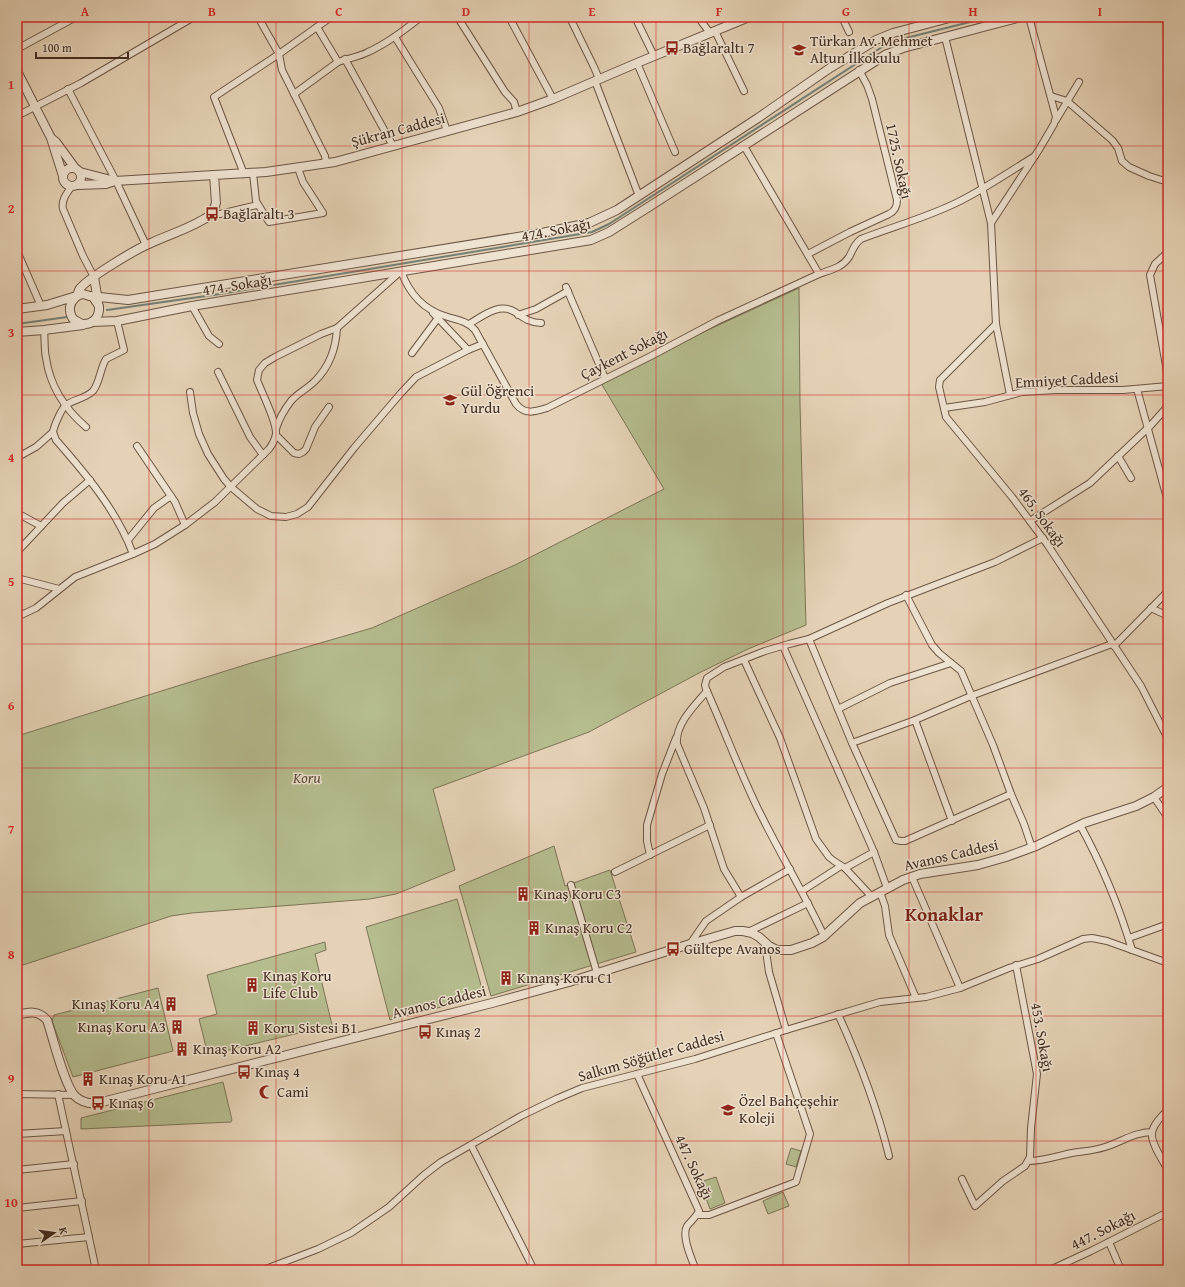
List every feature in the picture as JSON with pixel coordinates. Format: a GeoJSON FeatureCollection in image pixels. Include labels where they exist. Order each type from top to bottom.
{"type":"FeatureCollection","features":[{"type":"Feature","properties":{"kind":"street"},"geometry":{"type":"LineString","coordinates":[[17,49],[76,17]]}},
{"type":"Feature","properties":{"kind":"street"},"geometry":{"type":"LineString","coordinates":[[17,116],[68,89],[194,17]]}},
{"type":"Feature","properties":{"kind":"street"},"geometry":{"type":"LineString","coordinates":[[258,17],[279,54],[282,70],[325,156],[326,164]]}},
{"type":"Feature","properties":{"kind":"street"},"geometry":{"type":"LineString","coordinates":[[244,174],[214,97],[331,17]]}},
{"type":"Feature","properties":{"kind":"street"},"geometry":{"type":"LineString","coordinates":[[294,94],[338,62],[371,51],[395,37],[421,17]]}},
{"type":"Feature","properties":{"kind":"street"},"geometry":{"type":"LineString","coordinates":[[509,17],[553,99]]}},
{"type":"Feature","properties":{"kind":"street"},"geometry":{"type":"LineString","coordinates":[[635,17],[654,56]]}},
{"type":"Feature","properties":{"kind":"street"},"geometry":{"type":"LineString","coordinates":[[698,17],[712,32],[744,91]]}},
{"type":"Feature","properties":{"kind":"street","name":"Şükran Caddesi"},"geometry":{"type":"LineString","coordinates":[[116,181],[244,174],[326,164],[517,112],[553,99],[712,32],[739,19],[749,17]]}},
{"type":"Feature","properties":{"kind":"street"},"geometry":{"type":"LineString","coordinates":[[842,17],[849,32]]}},
{"type":"Feature","properties":{"kind":"street","name":"474. Sokağı"},"geometry":{"type":"LineString","coordinates":[[17,332],[117,321],[192,306],[591,240],[610,232],[643,202],[774,107],[825,72],[876,40],[893,33],[953,17]]}},
{"type":"Feature","properties":{"kind":"street","name":"474. Sokağı"},"geometry":{"type":"LineString","coordinates":[[95,298],[128,300],[555,230],[596,221],[617,210],[643,202],[744,146],[859,70],[893,51],[1021,17]]}},
{"type":"Feature","properties":{"kind":"street"},"geometry":{"type":"LineString","coordinates":[[1028,17],[1056,112],[1055,120]]}},
{"type":"Feature","properties":{"kind":"street"},"geometry":{"type":"LineString","coordinates":[[460,20],[505,92],[514,102],[517,112]]}},
{"type":"Feature","properties":{"kind":"street"},"geometry":{"type":"LineString","coordinates":[[572,22],[594,66],[597,80],[643,202]]}},
{"type":"Feature","properties":{"kind":"street"},"geometry":{"type":"LineString","coordinates":[[317,27],[338,62]]}},
{"type":"Feature","properties":{"kind":"street"},"geometry":{"type":"LineString","coordinates":[[395,37],[440,108],[448,131]]}},
{"type":"Feature","properties":{"kind":"street"},"geometry":{"type":"LineString","coordinates":[[945,37],[991,223],[996,324],[1010,395]]}},
{"type":"Feature","properties":{"kind":"street"},"geometry":{"type":"LineString","coordinates":[[345,59],[393,146]]}},
{"type":"Feature","properties":{"kind":"street"},"geometry":{"type":"LineString","coordinates":[[637,63],[675,152]]}},
{"type":"Feature","properties":{"kind":"street","name":"1725. Sokağı"},"geometry":{"type":"LineString","coordinates":[[808,254],[850,232],[892,213],[897,206],[897,200],[872,99],[859,70]]}},
{"type":"Feature","properties":{"kind":"street"},"geometry":{"type":"LineString","coordinates":[[17,71],[51,138],[65,182],[74,185],[106,184],[116,181]]}},
{"type":"Feature","properties":{"kind":"street"},"geometry":{"type":"LineString","coordinates":[[991,223],[1035,156],[1055,120],[1079,82]]}},
{"type":"Feature","properties":{"kind":"street"},"geometry":{"type":"LineString","coordinates":[[68,89],[116,181],[146,245]]}},
{"type":"Feature","properties":{"kind":"street"},"geometry":{"type":"LineString","coordinates":[[1051,96],[1067,101],[1112,140],[1118,148],[1122,161],[1129,167],[1149,176],[1168,182]]}},
{"type":"Feature","properties":{"kind":"street"},"geometry":{"type":"LineString","coordinates":[[51,138],[56,142],[78,170],[81,180],[74,185],[62,204],[83,256],[94,277],[95,298],[99,314],[89,323],[78,323],[71,316],[70,305],[77,296],[79,288],[94,277],[146,245],[189,228],[212,214],[220,214],[257,205]]}},
{"type":"Feature","properties":{"kind":"street"},"geometry":{"type":"LineString","coordinates":[[744,146],[819,274]]}},
{"type":"Feature","properties":{"kind":"street","name":"Çaykent Sokağı"},"geometry":{"type":"LineString","coordinates":[[469,324],[475,330],[516,404],[520,409],[533,413],[547,408],[717,321],[819,274],[840,266],[847,260],[854,245],[861,239],[939,210],[982,189],[1035,156]]}},
{"type":"Feature","properties":{"kind":"street"},"geometry":{"type":"LineString","coordinates":[[252,173],[257,205],[269,222],[323,213],[303,182],[298,168]]}},
{"type":"Feature","properties":{"kind":"street"},"geometry":{"type":"LineString","coordinates":[[63,176],[67,169],[78,170],[116,181]]}},
{"type":"Feature","properties":{"kind":"street"},"geometry":{"type":"LineString","coordinates":[[212,214],[216,203],[214,175]]}},
{"type":"Feature","properties":{"kind":"street"},"geometry":{"type":"LineString","coordinates":[[17,251],[41,306]]}},
{"type":"Feature","properties":{"kind":"street"},"geometry":{"type":"LineString","coordinates":[[1168,252],[1155,264],[1150,275],[1168,377]]}},
{"type":"Feature","properties":{"kind":"street"},"geometry":{"type":"LineString","coordinates":[[329,407],[315,427],[306,449],[299,454],[294,453],[276,432],[257,380],[260,368],[275,357],[321,334],[337,328],[401,271],[411,292],[420,303],[431,310],[446,316],[462,320],[469,324],[496,309],[507,309],[530,321],[541,323]]}},
{"type":"Feature","properties":{"kind":"street"},"geometry":{"type":"LineString","coordinates":[[518,315],[536,309],[567,289],[605,378]]}},
{"type":"Feature","properties":{"kind":"street"},"geometry":{"type":"LineString","coordinates":[[17,309],[41,306],[83,294],[95,298]]}},
{"type":"Feature","properties":{"kind":"street"},"geometry":{"type":"LineString","coordinates":[[192,306],[209,336],[220,344]]}},
{"type":"Feature","properties":{"kind":"street"},"geometry":{"type":"LineString","coordinates":[[431,310],[468,350]]}},
{"type":"Feature","properties":{"kind":"street"},"geometry":{"type":"LineString","coordinates":[[412,353],[438,318]]}},
{"type":"Feature","properties":{"kind":"street"},"geometry":{"type":"LineString","coordinates":[[18,457],[36,447],[53,432],[66,406],[91,393],[96,386],[106,359],[124,350],[117,321]]}},
{"type":"Feature","properties":{"kind":"street","name":"465. Sokağı"},"geometry":{"type":"LineString","coordinates":[[996,324],[941,378],[938,385],[946,417],[1043,538],[1144,692],[1168,739]]}},
{"type":"Feature","properties":{"kind":"street"},"geometry":{"type":"LineString","coordinates":[[17,617],[36,608],[69,581],[82,573],[155,544],[185,526],[205,511],[272,445],[282,415],[290,402],[314,381],[327,365],[335,344],[337,328]]}},
{"type":"Feature","properties":{"kind":"street"},"geometry":{"type":"LineString","coordinates":[[44,330],[48,369],[55,387],[66,406],[86,427]]}},
{"type":"Feature","properties":{"kind":"street"},"geometry":{"type":"LineString","coordinates":[[190,392],[193,413],[203,444],[218,471],[231,487],[253,506],[272,516],[286,517],[301,512],[308,507],[354,448],[400,393],[416,377],[468,350],[483,344]]}},
{"type":"Feature","properties":{"kind":"street"},"geometry":{"type":"LineString","coordinates":[[218,372],[250,437],[263,455]]}},
{"type":"Feature","properties":{"kind":"street","name":"Emniyet Caddesi"},"geometry":{"type":"LineString","coordinates":[[944,408],[985,402],[1022,392],[1137,389],[1168,386]]}},
{"type":"Feature","properties":{"kind":"street"},"geometry":{"type":"LineString","coordinates":[[1137,389],[1168,502]]}},
{"type":"Feature","properties":{"kind":"street"},"geometry":{"type":"LineString","coordinates":[[1030,521],[1090,483],[1148,428],[1168,406]]}},
{"type":"Feature","properties":{"kind":"street"},"geometry":{"type":"LineString","coordinates":[[53,432],[56,440],[90,480],[128,540],[133,554]]}},
{"type":"Feature","properties":{"kind":"street"},"geometry":{"type":"LineString","coordinates":[[137,446],[175,502],[185,526]]}},
{"type":"Feature","properties":{"kind":"street"},"geometry":{"type":"LineString","coordinates":[[1118,456],[1131,478]]}},
{"type":"Feature","properties":{"kind":"street"},"geometry":{"type":"LineString","coordinates":[[17,552],[63,503],[90,480]]}},
{"type":"Feature","properties":{"kind":"street"},"geometry":{"type":"LineString","coordinates":[[128,540],[154,508],[171,496]]}},
{"type":"Feature","properties":{"kind":"street"},"geometry":{"type":"LineString","coordinates":[[17,513],[41,526]]}},
{"type":"Feature","properties":{"kind":"street"},"geometry":{"type":"LineString","coordinates":[[824,936],[759,810],[707,691],[705,682],[708,676],[724,667],[782,646],[809,639],[870,610],[906,595],[995,562],[1043,538]]}},
{"type":"Feature","properties":{"kind":"street"},"geometry":{"type":"LineString","coordinates":[[17,578],[59,589]]}},
{"type":"Feature","properties":{"kind":"street"},"geometry":{"type":"LineString","coordinates":[[852,743],[915,720],[971,696],[1113,645],[1168,591]]}},
{"type":"Feature","properties":{"kind":"street"},"geometry":{"type":"LineString","coordinates":[[906,595],[932,645],[951,664],[961,671],[993,745],[1032,848]]}},
{"type":"Feature","properties":{"kind":"street"},"geometry":{"type":"LineString","coordinates":[[1151,608],[1168,616]]}},
{"type":"Feature","properties":{"kind":"street"},"geometry":{"type":"LineString","coordinates":[[809,639],[852,743],[896,840],[905,841],[1011,794]]}},
{"type":"Feature","properties":{"kind":"street"},"geometry":{"type":"LineString","coordinates":[[782,646],[874,852],[887,888]]}},
{"type":"Feature","properties":{"kind":"street"},"geometry":{"type":"LineString","coordinates":[[744,660],[780,738],[812,832],[824,852],[834,861],[843,866],[872,897]]}},
{"type":"Feature","properties":{"kind":"street"},"geometry":{"type":"LineString","coordinates":[[838,709],[890,683],[951,664]]}},
{"type":"Feature","properties":{"kind":"street"},"geometry":{"type":"LineString","coordinates":[[650,855],[646,841],[647,825],[662,774],[685,719],[707,691]]}},
{"type":"Feature","properties":{"kind":"street"},"geometry":{"type":"LineString","coordinates":[[915,720],[952,821]]}},
{"type":"Feature","properties":{"kind":"street"},"geometry":{"type":"LineString","coordinates":[[677,736],[678,748],[704,808],[724,869],[741,897]]}},
{"type":"Feature","properties":{"kind":"street","name":"Avanos Caddesi"},"geometry":{"type":"LineString","coordinates":[[74,1095],[89,1103],[102,1102],[492,1003],[735,931],[748,932],[759,937],[765,944],[777,950],[786,951],[824,936],[860,903],[887,888],[912,877],[988,863],[1032,848],[1080,825],[1128,809],[1154,797],[1168,787]]}},
{"type":"Feature","properties":{"kind":"street"},"geometry":{"type":"LineString","coordinates":[[1154,797],[1168,818]]}},
{"type":"Feature","properties":{"kind":"street"},"geometry":{"type":"LineString","coordinates":[[615,872],[710,825]]}},
{"type":"Feature","properties":{"kind":"street"},"geometry":{"type":"LineString","coordinates":[[1080,825],[1108,881],[1132,950],[1168,963]]}},
{"type":"Feature","properties":{"kind":"street"},"geometry":{"type":"LineString","coordinates":[[802,891],[843,866],[874,852]]}},
{"type":"Feature","properties":{"kind":"street"},"geometry":{"type":"LineString","coordinates":[[690,944],[706,921],[741,897],[790,869]]}},
{"type":"Feature","properties":{"kind":"street"},"geometry":{"type":"LineString","coordinates":[[912,877],[960,988]]}},
{"type":"Feature","properties":{"kind":"street"},"geometry":{"type":"LineString","coordinates":[[571,885],[597,973]]}},
{"type":"Feature","properties":{"kind":"street"},"geometry":{"type":"LineString","coordinates":[[880,892],[885,906],[889,935],[916,998]]}},
{"type":"Feature","properties":{"kind":"street"},"geometry":{"type":"LineString","coordinates":[[748,932],[808,903]]}},
{"type":"Feature","properties":{"kind":"street"},"geometry":{"type":"LineString","coordinates":[[1129,938],[1168,924]]}},
{"type":"Feature","properties":{"kind":"street","name":"Salkım Söğütler Caddesi"},"geometry":{"type":"LineString","coordinates":[[263,1270],[318,1249],[351,1233],[389,1207],[433,1168],[522,1116],[568,1094],[597,1084],[695,1059],[880,1002],[916,998],[960,988],[1038,959],[1078,940],[1097,938],[1132,950]]}},
{"type":"Feature","properties":{"kind":"street"},"geometry":{"type":"LineString","coordinates":[[765,944],[769,972],[786,1030]]}},
{"type":"Feature","properties":{"kind":"street","name":"453. Sokağı"},"geometry":{"type":"LineString","coordinates":[[1016,966],[1037,1074],[1029,1161]]}},
{"type":"Feature","properties":{"kind":"street"},"geometry":{"type":"LineString","coordinates":[[17,1015],[28,1012],[36,1013],[43,1016],[47,1020],[66,1081],[74,1095]]}},
{"type":"Feature","properties":{"kind":"street"},"geometry":{"type":"LineString","coordinates":[[838,1014],[870,1091],[890,1156]]}},
{"type":"Feature","properties":{"kind":"street"},"geometry":{"type":"LineString","coordinates":[[697,1215],[709,1215],[796,1182],[810,1134],[776,1033]]}},
{"type":"Feature","properties":{"kind":"street","name":"447. Sokağı"},"geometry":{"type":"LineString","coordinates":[[637,1074],[700,1211],[687,1226],[685,1232],[688,1251],[696,1270]]}},
{"type":"Feature","properties":{"kind":"street"},"geometry":{"type":"LineString","coordinates":[[17,1094],[74,1095]]}},
{"type":"Feature","properties":{"kind":"street"},"geometry":{"type":"LineString","coordinates":[[58,1094],[96,1270]]}},
{"type":"Feature","properties":{"kind":"street"},"geometry":{"type":"LineString","coordinates":[[1168,1110],[1152,1132],[1153,1141],[1168,1170]]}},
{"type":"Feature","properties":{"kind":"street"},"geometry":{"type":"LineString","coordinates":[[17,1134],[66,1131]]}},
{"type":"Feature","properties":{"kind":"street"},"geometry":{"type":"LineString","coordinates":[[962,1179],[976,1206],[1003,1181],[1025,1166],[1029,1161],[1042,1160],[1072,1153],[1090,1152],[1115,1144],[1137,1134],[1152,1132]]}},
{"type":"Feature","properties":{"kind":"street"},"geometry":{"type":"LineString","coordinates":[[471,1145],[534,1270]]}},
{"type":"Feature","properties":{"kind":"street"},"geometry":{"type":"LineString","coordinates":[[17,1170],[74,1164]]}},
{"type":"Feature","properties":{"kind":"street"},"geometry":{"type":"LineString","coordinates":[[17,1208],[82,1202]]}},
{"type":"Feature","properties":{"kind":"street","name":"447. Sokağı"},"geometry":{"type":"LineString","coordinates":[[1050,1270],[1168,1212]]}},
{"type":"Feature","properties":{"kind":"street"},"geometry":{"type":"LineString","coordinates":[[17,1244],[89,1237]]}},
{"type":"Feature","properties":{"kind":"street"},"geometry":{"type":"LineString","coordinates":[[1108,1242],[1122,1270]]}},
{"type":"Feature","properties":{"kind":"green space","name":"Koru"},"geometry":{"type":"Polygon","coordinates":[[[799,288],[800,404],[806,625],[748,649],[699,673],[589,732],[433,789],[455,870],[396,894],[370,899],[192,913],[171,916],[17,967],[17,736],[248,664],[372,628],[515,565],[664,489],[601,383],[671,347],[799,288]]]}},
{"type":"Feature","properties":{"kind":"green space"},"geometry":{"type":"Polygon","coordinates":[[[554,846],[565,886],[610,870],[636,952],[491,996],[459,886],[554,846]]]}},
{"type":"Feature","properties":{"kind":"green space"},"geometry":{"type":"Polygon","coordinates":[[[457,899],[484,996],[390,1020],[366,927],[457,899]]]}},
{"type":"Feature","properties":{"kind":"green space"},"geometry":{"type":"Polygon","coordinates":[[[325,942],[326,950],[315,954],[332,1025],[208,1055],[199,1019],[217,1014],[207,975],[325,942]]]}},
{"type":"Feature","properties":{"kind":"green space"},"geometry":{"type":"Polygon","coordinates":[[[158,988],[173,1051],[73,1077],[52,1021],[54,1015],[158,988]]]}},
{"type":"Feature","properties":{"kind":"green space"},"geometry":{"type":"Polygon","coordinates":[[[223,1082],[232,1120],[231,1122],[81,1129],[81,1118],[223,1082]]]}},
{"type":"Feature","properties":{"kind":"green space"},"geometry":{"type":"Polygon","coordinates":[[[791,1148],[801,1151],[796,1167],[786,1164],[791,1148]]]}},
{"type":"Feature","properties":{"kind":"green space"},"geometry":{"type":"Polygon","coordinates":[[[716,1177],[725,1203],[710,1209],[700,1182],[716,1177]]]}},
{"type":"Feature","properties":{"kind":"green space"},"geometry":{"type":"Polygon","coordinates":[[[783,1192],[789,1206],[768,1214],[763,1201],[783,1192]]]}},
{"type":"Feature","properties":{"kind":"waterway"},"geometry":{"type":"LineString","coordinates":[[107,310],[220,294],[592,232],[609,224],[882,47],[906,38],[990,17]]}},
{"type":"Feature","properties":{"kind":"waterway"},"geometry":{"type":"LineString","coordinates":[[17,324],[67,317]]}},
{"type":"Feature","properties":{"kind":"place","name":"Bağlaraltı 7"},"geometry":{"type":"Point","coordinates":[672,48]}},
{"type":"Feature","properties":{"kind":"place","name":"Türkan Av. Mehmet Altun İlkokulu"},"geometry":{"type":"Point","coordinates":[799,50]}},
{"type":"Feature","properties":{"kind":"place","name":"Bağlaraltı 3"},"geometry":{"type":"Point","coordinates":[212,214]}},
{"type":"Feature","properties":{"kind":"place","name":"Gül Öğrenci Yurdu"},"geometry":{"type":"Point","coordinates":[450,400]}},
{"type":"Feature","properties":{"kind":"place","name":"Kınaş Koru C3"},"geometry":{"type":"Point","coordinates":[523,894]}},
{"type":"Feature","properties":{"kind":"place","name":"Kınaş Koru C2"},"geometry":{"type":"Point","coordinates":[534,928]}},
{"type":"Feature","properties":{"kind":"place","name":"Gültepe Avanos"},"geometry":{"type":"Point","coordinates":[673,949]}},
{"type":"Feature","properties":{"kind":"place","name":"Kınanş Koru C1"},"geometry":{"type":"Point","coordinates":[506,978]}},
{"type":"Feature","properties":{"kind":"place","name":"Kınaş Koru Life Club"},"geometry":{"type":"Point","coordinates":[252,985]}},
{"type":"Feature","properties":{"kind":"place","name":"Kınaş Koru A4"},"geometry":{"type":"Point","coordinates":[171,1004]}},
{"type":"Feature","properties":{"kind":"place","name":"Kınaş Koru A3"},"geometry":{"type":"Point","coordinates":[177,1027]}},
{"type":"Feature","properties":{"kind":"place","name":"Koru Sistesi B1"},"geometry":{"type":"Point","coordinates":[253,1028]}},
{"type":"Feature","properties":{"kind":"place","name":"Kınaş 2"},"geometry":{"type":"Point","coordinates":[425,1032]}},
{"type":"Feature","properties":{"kind":"place","name":"Kınaş Koru A2"},"geometry":{"type":"Point","coordinates":[182,1049]}},
{"type":"Feature","properties":{"kind":"place","name":"Kınaş 4"},"geometry":{"type":"Point","coordinates":[244,1072]}},
{"type":"Feature","properties":{"kind":"place","name":"Kınaş Koru A1"},"geometry":{"type":"Point","coordinates":[88,1079]}},
{"type":"Feature","properties":{"kind":"place","name":"Cami"},"geometry":{"type":"Point","coordinates":[266,1092]}},
{"type":"Feature","properties":{"kind":"place","name":"Kınaş 6"},"geometry":{"type":"Point","coordinates":[98,1103]}},
{"type":"Feature","properties":{"kind":"place","name":"Özel Bahçeşehir Koleji"},"geometry":{"type":"Point","coordinates":[728,1110]}},
{"type":"Feature","properties":{"kind":"district","name":"Konaklar"},"geometry":{"type":"Point","coordinates":[944,914]}}]}
